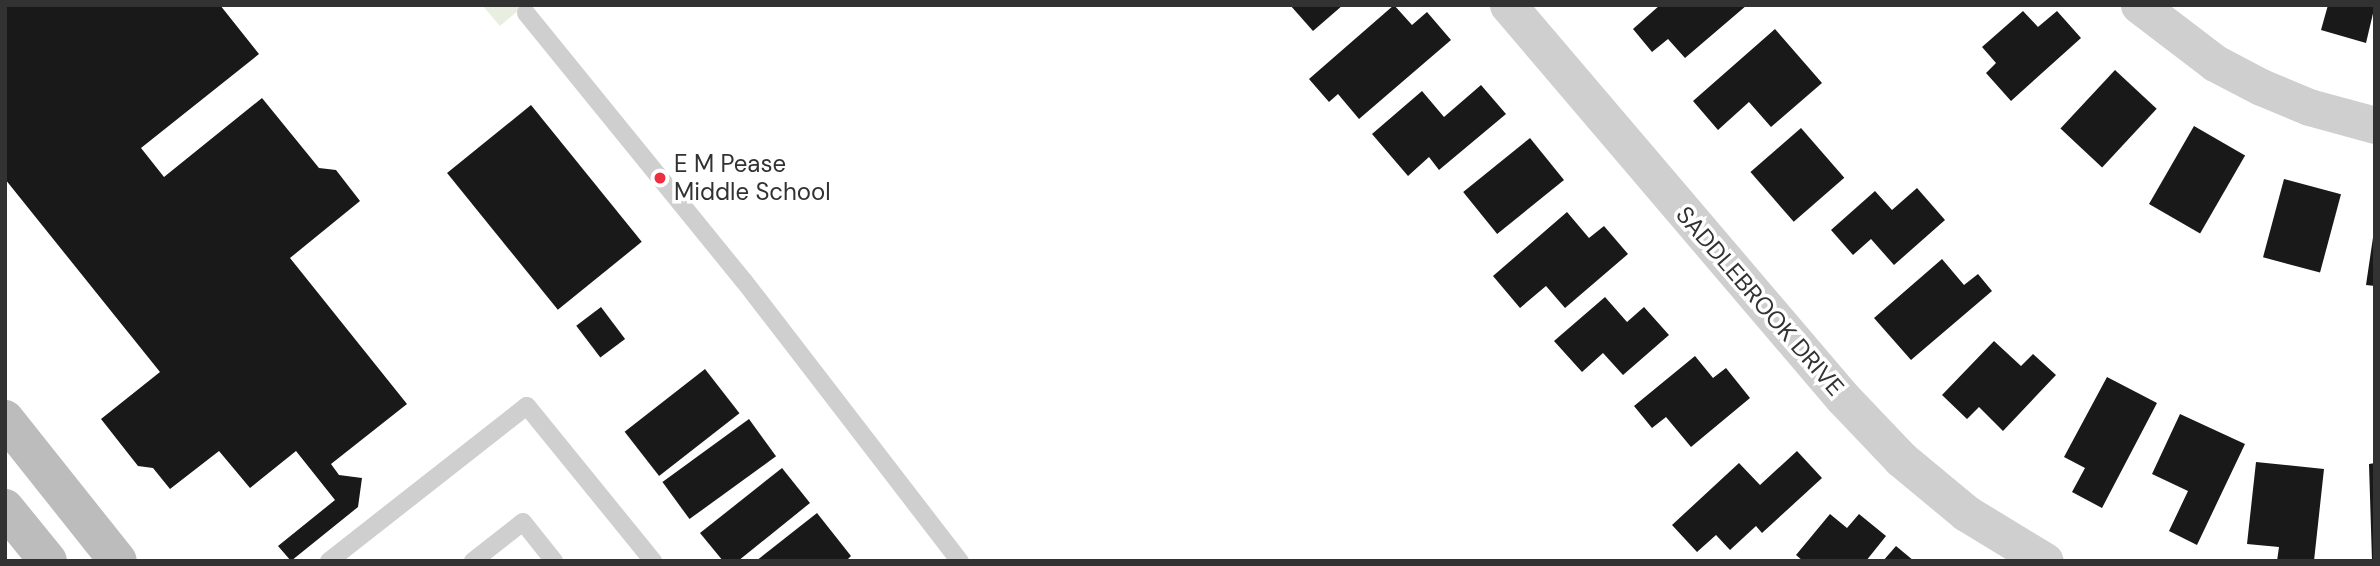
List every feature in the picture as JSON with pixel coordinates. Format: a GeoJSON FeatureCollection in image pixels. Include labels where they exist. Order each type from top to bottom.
{"type":"FeatureCollection","features":[{"type":"Feature","properties":{"kind":"main road"},"geometry":{"type":"LineString","coordinates":[[9,431],[118,561]]}},
{"type":"Feature","properties":{"kind":"main road"},"geometry":{"type":"LineString","coordinates":[[5,508],[47,561]]}},
{"type":"Feature","properties":{"kind":"street","name":"SADDLEBROOK DRIVE"},"geometry":{"type":"LineString","coordinates":[[1508,5],[1842,397],[1901,459],[1966,513],[2045,561]]}},
{"type":"Feature","properties":{"kind":"street"},"geometry":{"type":"LineString","coordinates":[[2139,5],[2215,63],[2261,88],[2309,107],[2375,125]]}},
{"type":"Feature","properties":{"kind":"lane"},"geometry":{"type":"LineString","coordinates":[[526,13],[744,281],[960,561]]}},
{"type":"Feature","properties":{"kind":"lane"},"geometry":{"type":"LineString","coordinates":[[329,561],[527,406],[653,561]]}},
{"type":"Feature","properties":{"kind":"lane"},"geometry":{"type":"LineString","coordinates":[[474,561],[523,522],[554,561]]}},
{"type":"Feature","properties":{"kind":"green space"},"geometry":{"type":"Polygon","coordinates":[[[482,5],[525,5],[500,26],[482,5]]]}},
{"type":"Feature","properties":{"kind":"building"},"geometry":{"type":"Polygon","coordinates":[[[5,5],[220,5],[259,54],[141,148],[164,177],[262,98],[319,168],[336,170],[360,201],[290,258],[407,404],[331,464],[339,475],[362,478],[358,507],[291,561],[278,546],[335,500],[296,451],[250,488],[219,451],[170,489],[153,468],[138,466],[101,419],[160,372],[5,179],[5,5]]]}},
{"type":"Feature","properties":{"kind":"building"},"geometry":{"type":"Polygon","coordinates":[[[1290,5],[1343,5],[1313,31],[1290,5]]]}},
{"type":"Feature","properties":{"kind":"building"},"geometry":{"type":"Polygon","coordinates":[[[1394,5],[1412,25],[1427,12],[1451,40],[1359,119],[1338,94],[1329,102],[1309,79],[1394,5]]]}},
{"type":"Feature","properties":{"kind":"building"},"geometry":{"type":"Polygon","coordinates":[[[1660,5],[1747,5],[1685,58],[1668,39],[1652,52],[1633,29],[1660,5]]]}},
{"type":"Feature","properties":{"kind":"building"},"geometry":{"type":"Polygon","coordinates":[[[2328,5],[2375,5],[2366,43],[2321,30],[2328,5]]]}},
{"type":"Feature","properties":{"kind":"building"},"geometry":{"type":"Polygon","coordinates":[[[2023,11],[2038,27],[2057,11],[2081,38],[2011,101],[1986,73],[1996,63],[1982,47],[2023,11]]]}},
{"type":"Feature","properties":{"kind":"building"},"geometry":{"type":"Polygon","coordinates":[[[1775,29],[1822,83],[1771,127],[1749,102],[1718,130],[1693,101],[1775,29]]]}},
{"type":"Feature","properties":{"kind":"building"},"geometry":{"type":"Polygon","coordinates":[[[2115,70],[2157,109],[2102,167],[2060,129],[2115,70]]]}},
{"type":"Feature","properties":{"kind":"building"},"geometry":{"type":"Polygon","coordinates":[[[1481,85],[1506,114],[1439,170],[1429,157],[1408,176],[1372,134],[1422,91],[1444,117],[1481,85]]]}},
{"type":"Feature","properties":{"kind":"building"},"geometry":{"type":"Polygon","coordinates":[[[531,105],[642,242],[558,310],[447,173],[531,105]]]}},
{"type":"Feature","properties":{"kind":"building"},"geometry":{"type":"Polygon","coordinates":[[[2194,126],[2245,156],[2200,233],[2149,204],[2194,126]]]}},
{"type":"Feature","properties":{"kind":"building"},"geometry":{"type":"Polygon","coordinates":[[[1801,128],[1844,178],[1794,222],[1750,172],[1801,128]]]}},
{"type":"Feature","properties":{"kind":"building"},"geometry":{"type":"Polygon","coordinates":[[[1530,138],[1564,180],[1497,234],[1463,192],[1530,138]]]}},
{"type":"Feature","properties":{"kind":"building"},"geometry":{"type":"Polygon","coordinates":[[[2284,179],[2341,194],[2320,273],[2263,257],[2284,179]]]}},
{"type":"Feature","properties":{"kind":"building"},"geometry":{"type":"Polygon","coordinates":[[[1917,188],[1945,220],[1894,265],[1871,239],[1853,255],[1831,230],[1875,191],[1892,210],[1917,188]]]}},
{"type":"Feature","properties":{"kind":"building"},"geometry":{"type":"Polygon","coordinates":[[[1567,212],[1589,238],[1604,226],[1628,254],[1565,308],[1546,286],[1520,308],[1493,276],[1567,212]]]}},
{"type":"Feature","properties":{"kind":"building"},"geometry":{"type":"Polygon","coordinates":[[[2375,224],[2375,286],[2366,285],[2375,224]]]}},
{"type":"Feature","properties":{"kind":"building"},"geometry":{"type":"Polygon","coordinates":[[[1942,259],[1964,285],[1978,274],[1992,291],[1911,360],[1874,318],[1942,259]]]}},
{"type":"Feature","properties":{"kind":"building"},"geometry":{"type":"Polygon","coordinates":[[[1605,297],[1627,322],[1644,307],[1669,335],[1623,375],[1603,353],[1582,372],[1554,341],[1605,297]]]}},
{"type":"Feature","properties":{"kind":"building"},"geometry":{"type":"Polygon","coordinates":[[[601,307],[625,339],[600,358],[576,326],[601,307]]]}},
{"type":"Feature","properties":{"kind":"building"},"geometry":{"type":"Polygon","coordinates":[[[1994,341],[2021,366],[2033,354],[2056,375],[2003,431],[1979,407],[1967,419],[1942,395],[1994,341]]]}},
{"type":"Feature","properties":{"kind":"building"},"geometry":{"type":"Polygon","coordinates":[[[1695,356],[1713,378],[1726,368],[1750,398],[1691,447],[1666,417],[1652,428],[1634,406],[1695,356]]]}},
{"type":"Feature","properties":{"kind":"building"},"geometry":{"type":"Polygon","coordinates":[[[705,369],[739,413],[659,476],[625,432],[705,369]]]}},
{"type":"Feature","properties":{"kind":"building"},"geometry":{"type":"Polygon","coordinates":[[[2107,377],[2157,403],[2102,508],[2072,492],[2085,468],[2064,457],[2107,377]]]}},
{"type":"Feature","properties":{"kind":"building"},"geometry":{"type":"Polygon","coordinates":[[[2180,414],[2245,444],[2197,545],[2169,531],[2188,491],[2152,474],[2180,414]]]}},
{"type":"Feature","properties":{"kind":"building"},"geometry":{"type":"Polygon","coordinates":[[[749,419],[776,456],[689,519],[662,482],[749,419]]]}},
{"type":"Feature","properties":{"kind":"building"},"geometry":{"type":"Polygon","coordinates":[[[1797,451],[1822,478],[1762,533],[1756,526],[1730,550],[1716,535],[1697,552],[1672,525],[1739,463],[1760,485],[1797,451]]]}},
{"type":"Feature","properties":{"kind":"building"},"geometry":{"type":"Polygon","coordinates":[[[2256,462],[2324,469],[2314,561],[2277,561],[2279,547],[2247,544],[2256,462]]]}},
{"type":"Feature","properties":{"kind":"building"},"geometry":{"type":"Polygon","coordinates":[[[2375,463],[2375,561],[2372,561],[2369,464],[2375,463]]]}},
{"type":"Feature","properties":{"kind":"building"},"geometry":{"type":"Polygon","coordinates":[[[782,468],[810,503],[738,561],[723,561],[700,533],[782,468]]]}},
{"type":"Feature","properties":{"kind":"building"},"geometry":{"type":"Polygon","coordinates":[[[817,513],[851,556],[846,561],[756,561],[817,513]]]}},
{"type":"Feature","properties":{"kind":"building"},"geometry":{"type":"Polygon","coordinates":[[[1830,514],[1847,528],[1859,514],[1886,536],[1866,561],[1803,561],[1796,555],[1830,514]]]}},
{"type":"Feature","properties":{"kind":"building"},"geometry":{"type":"Polygon","coordinates":[[[1896,546],[1914,561],[1883,561],[1896,546]]]}},
{"type":"Feature","properties":{"kind":"place","name":"E M Pease Middle School"},"geometry":{"type":"Point","coordinates":[660,178]}}]}
